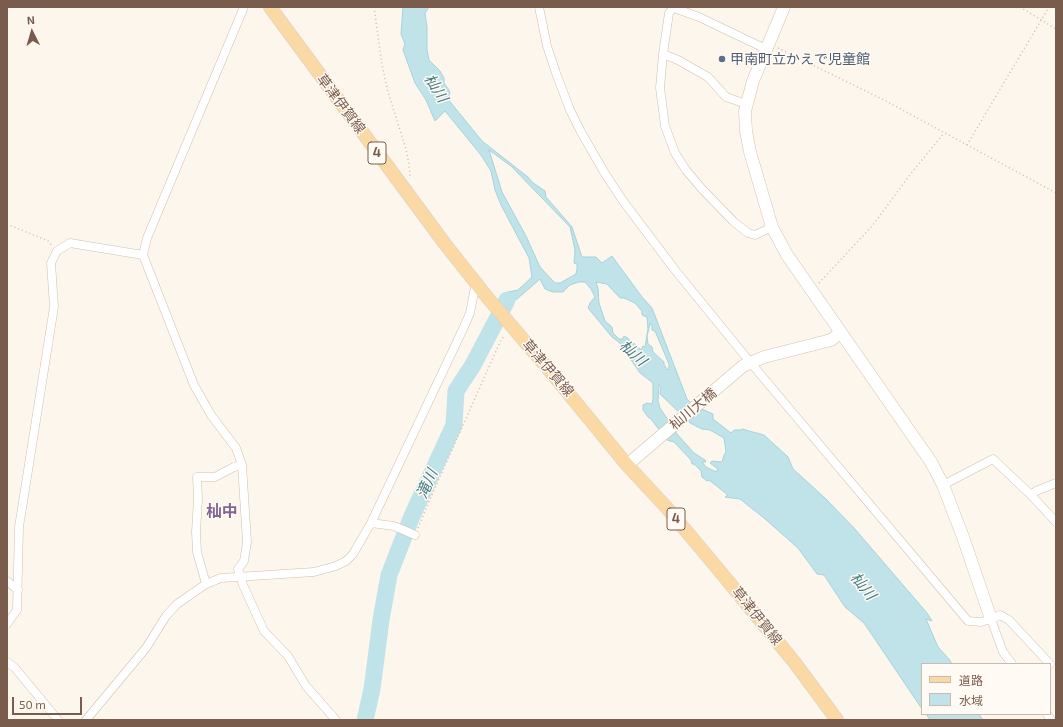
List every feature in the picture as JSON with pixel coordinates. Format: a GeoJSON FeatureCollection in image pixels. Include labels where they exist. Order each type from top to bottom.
{"type":"FeatureCollection","features":[{"type":"Feature","properties":{"kind":"main road","name":"草津伊賀線"},"geometry":{"type":"LineString","coordinates":[[270,7],[445,244],[487,297],[556,377],[627,465],[667,508],[723,575],[795,663],[837,720]]}},
{"type":"Feature","properties":{"kind":"street"},"geometry":{"type":"LineString","coordinates":[[244,7],[147,238],[143,254],[194,384],[211,415],[236,448],[242,465],[247,542],[244,561],[238,569],[239,576],[264,631],[288,656],[306,686],[336,720]]}},
{"type":"Feature","properties":{"kind":"street"},"geometry":{"type":"LineString","coordinates":[[539,7],[547,46],[556,73],[570,110],[590,149],[623,201],[746,364],[968,621],[981,622],[1000,615],[1009,620],[1049,663]]}},
{"type":"Feature","properties":{"kind":"street"},"geometry":{"type":"LineString","coordinates":[[768,45],[674,7],[671,9],[670,13],[663,54],[660,88],[663,113],[669,138],[678,159],[702,189],[734,222],[748,233],[755,235],[772,227]]}},
{"type":"Feature","properties":{"kind":"street"},"geometry":{"type":"LineString","coordinates":[[784,7],[753,81],[746,104],[745,120],[747,141],[772,227],[786,255],[931,462],[943,485],[963,537],[1003,652],[1011,663]]}},
{"type":"Feature","properties":{"kind":"street"},"geometry":{"type":"LineString","coordinates":[[663,54],[678,60],[708,77],[726,97],[746,104]]}},
{"type":"Feature","properties":{"kind":"street"},"geometry":{"type":"LineString","coordinates":[[7,624],[17,610],[20,527],[54,307],[51,263],[57,251],[70,243],[143,254]]}},
{"type":"Feature","properties":{"kind":"street"},"geometry":{"type":"LineString","coordinates":[[86,720],[146,648],[166,616],[177,604],[206,584],[221,578],[239,576],[314,572],[336,566],[353,554],[371,523],[406,446],[470,314],[476,282]]}},
{"type":"Feature","properties":{"kind":"street"},"geometry":{"type":"LineString","coordinates":[[746,364],[831,340],[840,332]]}},
{"type":"Feature","properties":{"kind":"street","name":"杣川大橋"},"geometry":{"type":"LineString","coordinates":[[627,465],[746,364]]}},
{"type":"Feature","properties":{"kind":"street"},"geometry":{"type":"LineString","coordinates":[[943,485],[992,459],[1031,495],[1056,522]]}},
{"type":"Feature","properties":{"kind":"street"},"geometry":{"type":"LineString","coordinates":[[206,584],[197,552],[196,532],[198,499],[196,477],[215,477],[234,467],[242,465]]}},
{"type":"Feature","properties":{"kind":"street"},"geometry":{"type":"LineString","coordinates":[[1031,495],[1036,491],[1056,483]]}},
{"type":"Feature","properties":{"kind":"street"},"geometry":{"type":"LineString","coordinates":[[371,523],[394,526],[413,534]]}},
{"type":"Feature","properties":{"kind":"street"},"geometry":{"type":"LineString","coordinates":[[7,582],[18,590]]}},
{"type":"Feature","properties":{"kind":"street"},"geometry":{"type":"LineString","coordinates":[[7,662],[15,668],[58,720]]}},
{"type":"Feature","properties":{"kind":"path"},"geometry":{"type":"LineString","coordinates":[[374,7],[382,65],[388,92],[406,149],[410,178]]}},
{"type":"Feature","properties":{"kind":"path"},"geometry":{"type":"LineString","coordinates":[[1020,7],[1056,29]]}},
{"type":"Feature","properties":{"kind":"path"},"geometry":{"type":"LineString","coordinates":[[967,145],[1049,7]]}},
{"type":"Feature","properties":{"kind":"path"},"geometry":{"type":"LineString","coordinates":[[768,45],[778,48],[884,100],[1056,193]]}},
{"type":"Feature","properties":{"kind":"path"},"geometry":{"type":"LineString","coordinates":[[811,291],[873,225],[909,176],[944,133]]}},
{"type":"Feature","properties":{"kind":"path"},"geometry":{"type":"LineString","coordinates":[[7,224],[48,241],[57,251]]}},
{"type":"Feature","properties":{"kind":"path"},"geometry":{"type":"LineString","coordinates":[[413,534],[498,347],[510,325]]}},
{"type":"Feature","properties":{"kind":"water","name":"杣川"},"geometry":{"type":"Polygon","coordinates":[[[403,7],[429,7],[425,13],[427,27],[427,50],[429,60],[440,71],[444,78],[444,83],[449,90],[450,94],[447,98],[482,141],[545,191],[546,197],[572,227],[582,257],[596,257],[602,263],[612,256],[642,297],[652,308],[687,399],[693,405],[713,414],[713,419],[731,433],[734,430],[742,429],[764,435],[788,457],[793,469],[825,498],[854,528],[927,613],[932,621],[926,619],[938,647],[951,663],[921,663],[921,708],[864,623],[845,607],[824,575],[817,574],[798,548],[764,518],[740,499],[725,497],[728,495],[709,480],[707,481],[702,477],[701,471],[694,464],[692,464],[691,460],[674,442],[667,440],[648,417],[643,410],[643,405],[647,403],[652,404],[653,383],[640,373],[627,354],[622,352],[620,343],[612,337],[588,308],[595,297],[585,282],[570,285],[563,292],[553,292],[545,289],[540,279],[517,299],[509,301],[497,324],[496,316],[508,292],[518,290],[532,277],[529,258],[501,205],[495,190],[491,171],[481,155],[445,111],[435,121],[426,100],[415,83],[403,50],[405,44],[401,34],[403,7]],[[489,150],[502,192],[526,236],[540,267],[555,283],[560,283],[576,274],[577,264],[574,263],[575,250],[570,227],[511,166],[489,150]],[[596,282],[599,303],[605,321],[612,327],[613,333],[619,339],[623,339],[624,336],[628,338],[632,344],[634,343],[641,350],[643,346],[645,347],[648,329],[647,317],[642,315],[642,311],[635,303],[624,298],[620,298],[607,284],[596,282]],[[650,324],[647,336],[648,344],[652,347],[653,352],[664,362],[664,365],[668,370],[669,364],[655,331],[652,330],[652,325],[650,324]],[[659,385],[658,401],[660,408],[677,434],[694,453],[705,460],[706,462],[702,462],[706,467],[716,472],[718,469],[710,463],[712,461],[722,462],[726,452],[724,438],[710,430],[702,429],[690,423],[660,394],[661,387],[659,385]]]}},
{"type":"Feature","properties":{"kind":"water"},"geometry":{"type":"Polygon","coordinates":[[[927,715],[980,715],[983,720],[930,720],[927,715]]]}},
{"type":"Feature","properties":{"kind":"waterway","name":"滝川"},"geometry":{"type":"LineString","coordinates":[[365,720],[372,689],[381,620],[389,575],[412,516],[454,425],[456,391],[473,365],[507,300]]}},
{"type":"Feature","properties":{"kind":"place","name":"甲南町立かえで児童館"},"geometry":{"type":"Point","coordinates":[722,59]}},
{"type":"Feature","properties":{"kind":"district","name":"杣中"},"geometry":{"type":"Point","coordinates":[222,512]}}]}
